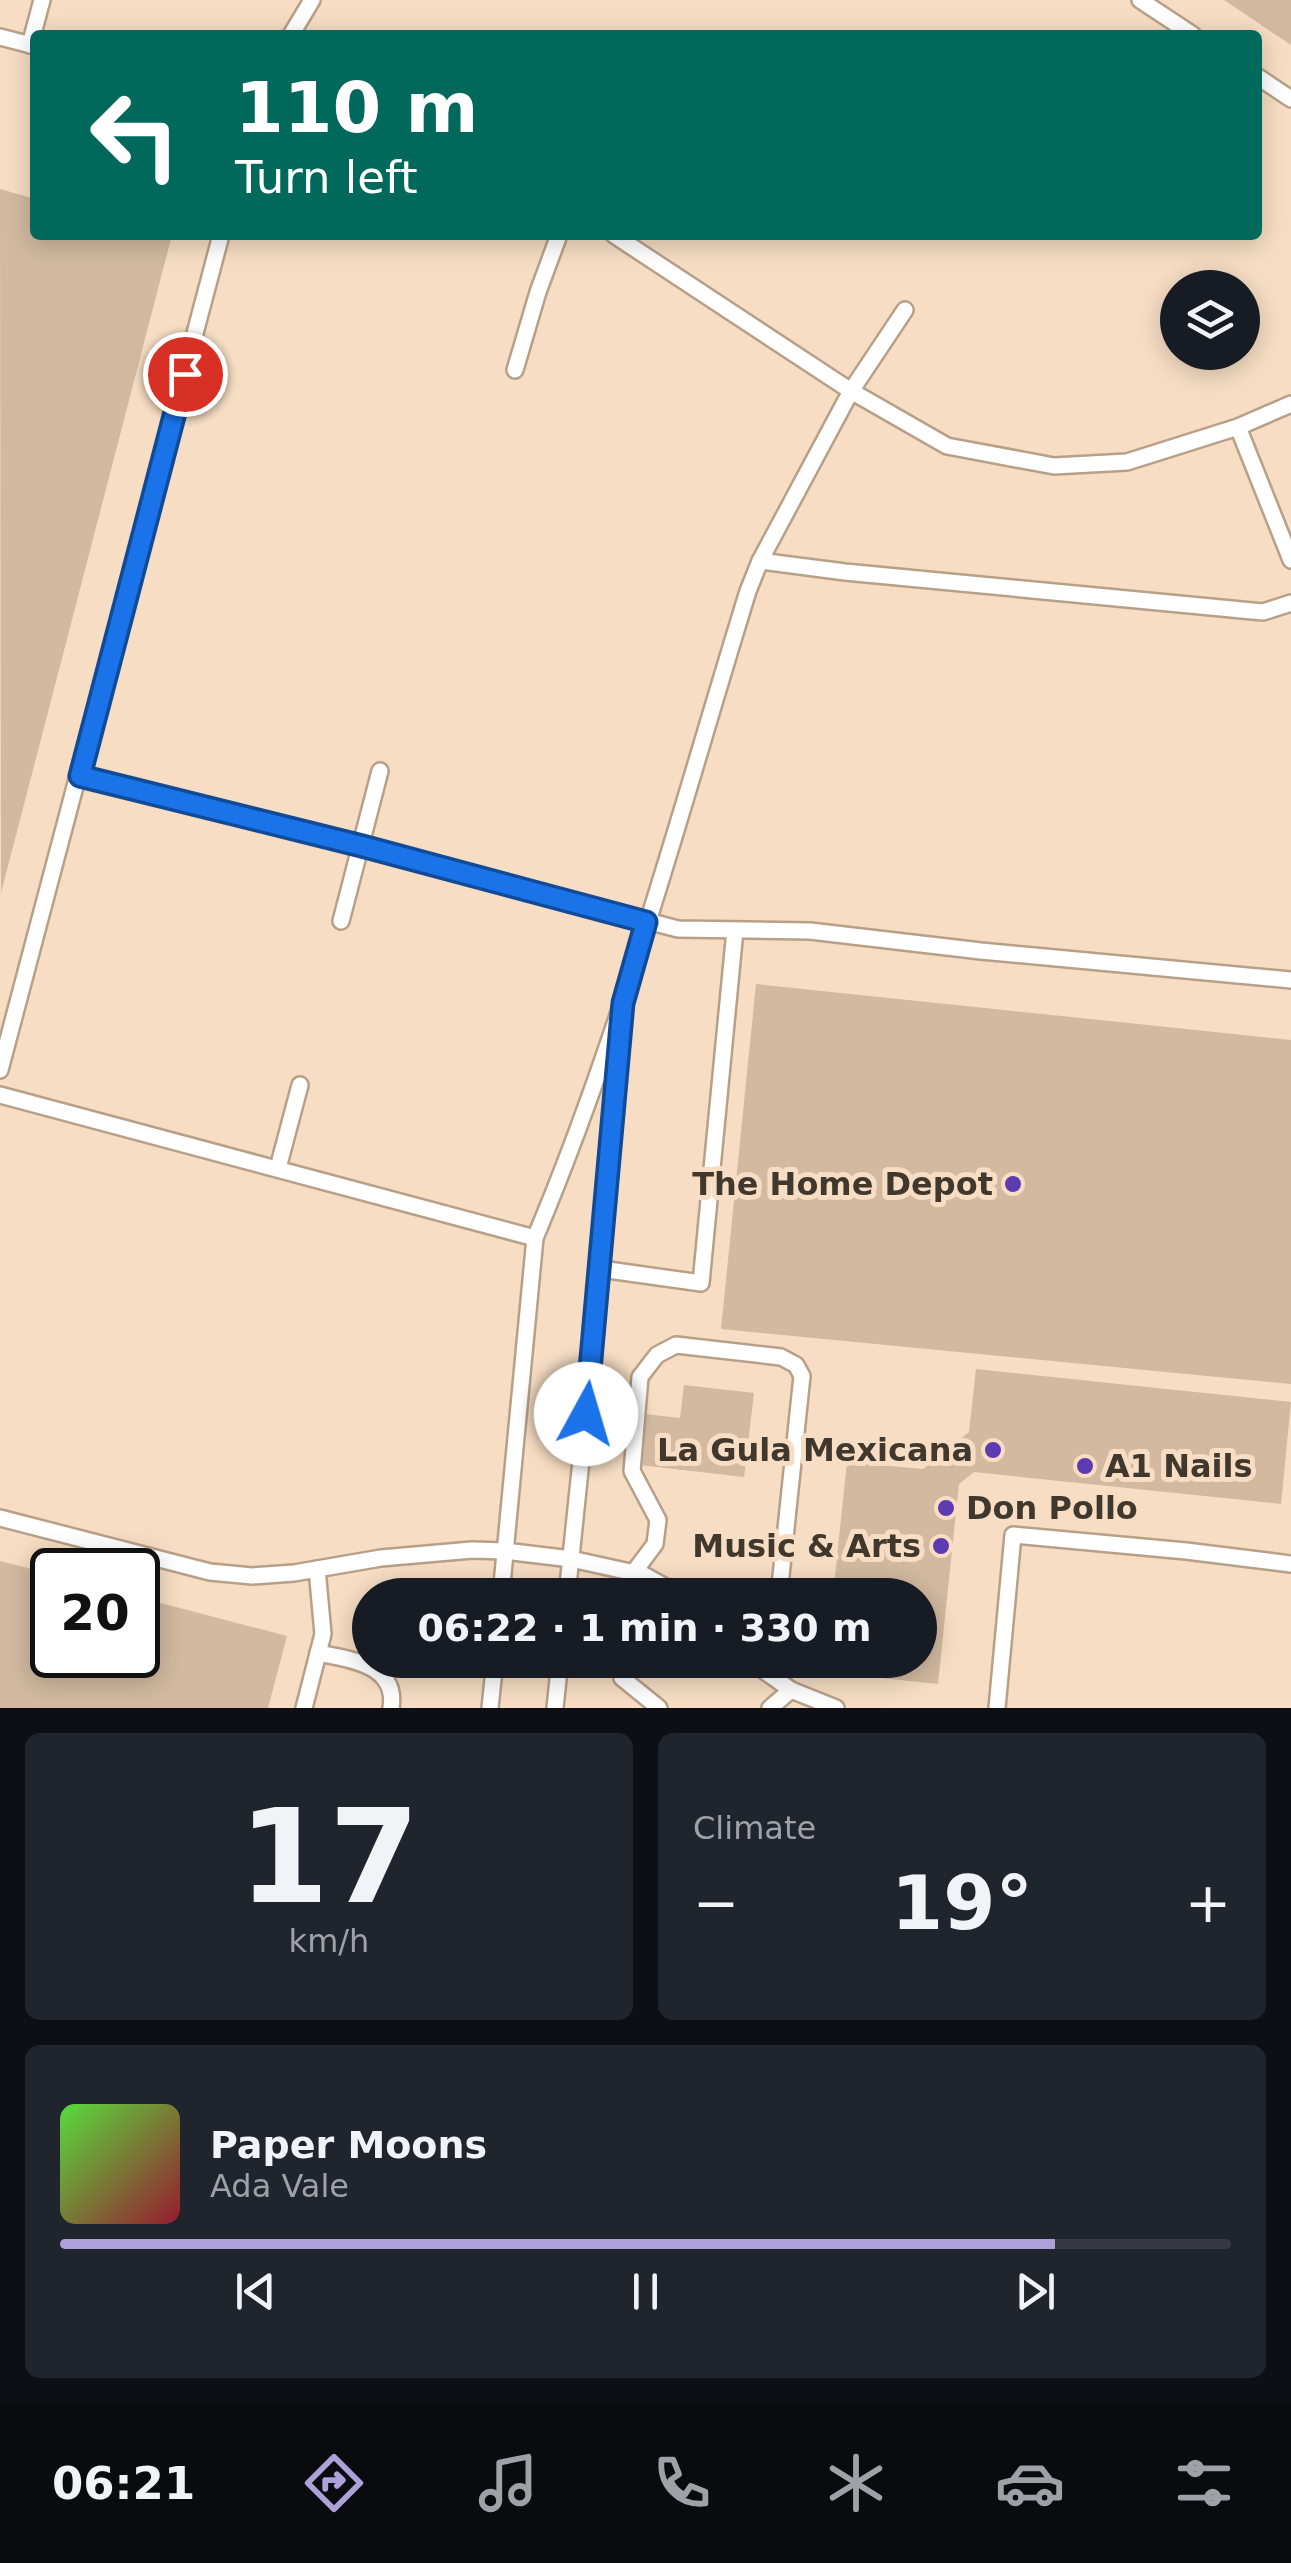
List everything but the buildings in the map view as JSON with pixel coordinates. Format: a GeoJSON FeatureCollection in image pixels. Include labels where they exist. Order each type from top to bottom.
{"type":"FeatureCollection","features":[{"type":"Feature","properties":{"kind":"lane"},"geometry":{"type":"LineString","coordinates":[[35,30],[42,0]]}},
{"type":"Feature","properties":{"kind":"lane"},"geometry":{"type":"LineString","coordinates":[[294,30],[312,0]]}},
{"type":"Feature","properties":{"kind":"lane"},"geometry":{"type":"LineString","coordinates":[[1140,0],[1185,30]]}},
{"type":"Feature","properties":{"kind":"lane"},"geometry":{"type":"LineString","coordinates":[[0,38],[30,46]]}},
{"type":"Feature","properties":{"kind":"lane"},"geometry":{"type":"LineString","coordinates":[[1262,80],[1291,99]]}},
{"type":"Feature","properties":{"kind":"lane"},"geometry":{"type":"LineString","coordinates":[[0,1070],[220,240]]}},
{"type":"Feature","properties":{"kind":"lane"},"geometry":{"type":"LineString","coordinates":[[515,370],[557,240]]}},
{"type":"Feature","properties":{"kind":"lane"},"geometry":{"type":"LineString","coordinates":[[622,240],[850,391],[947,446],[1054,466],[1128,462],[1238,427],[1291,404]]}},
{"type":"Feature","properties":{"kind":"lane"},"geometry":{"type":"LineString","coordinates":[[503,1578],[535,1238],[623,1003],[748,592],[850,391],[905,310]]}},
{"type":"Feature","properties":{"kind":"lane"},"geometry":{"type":"LineString","coordinates":[[1238,427],[1291,560]]}},
{"type":"Feature","properties":{"kind":"lane"},"geometry":{"type":"LineString","coordinates":[[760,562],[1263,612],[1291,603]]}},
{"type":"Feature","properties":{"kind":"lane"},"geometry":{"type":"LineString","coordinates":[[340,920],[380,771]]}},
{"type":"Feature","properties":{"kind":"lane"},"geometry":{"type":"LineString","coordinates":[[80,776],[678,929],[810,931],[1291,980]]}},
{"type":"Feature","properties":{"kind":"lane"},"geometry":{"type":"LineString","coordinates":[[601,1270],[702,1283],[735,930]]}},
{"type":"Feature","properties":{"kind":"lane"},"geometry":{"type":"LineString","coordinates":[[568,1578],[601,1270],[623,1003]]}},
{"type":"Feature","properties":{"kind":"lane"},"geometry":{"type":"LineString","coordinates":[[278,1168],[300,1085]]}},
{"type":"Feature","properties":{"kind":"lane"},"geometry":{"type":"LineString","coordinates":[[0,1095],[535,1238]]}},
{"type":"Feature","properties":{"kind":"lane"},"geometry":{"type":"LineString","coordinates":[[633,1578],[655,1544],[658,1520],[632,1471],[640,1378],[657,1355],[676,1345],[782,1357],[796,1365],[802,1376],[781,1578]]}},
{"type":"Feature","properties":{"kind":"lane"},"geometry":{"type":"LineString","coordinates":[[0,1518],[210,1572],[252,1576],[472,1550],[570,1559],[649,1578]]}},
{"type":"Feature","properties":{"kind":"lane"},"geometry":{"type":"LineString","coordinates":[[998,1708],[1013,1536],[1291,1564]]}},
{"type":"Feature","properties":{"kind":"lane"},"geometry":{"type":"LineString","coordinates":[[304,1708],[323,1634],[317,1569]]}},
{"type":"Feature","properties":{"kind":"lane"},"geometry":{"type":"LineString","coordinates":[[318,1652],[352,1660],[382,1676],[392,1688],[392,1708]]}},
{"type":"Feature","properties":{"kind":"lane"},"geometry":{"type":"LineString","coordinates":[[490,1708],[493,1678]]}},
{"type":"Feature","properties":{"kind":"lane"},"geometry":{"type":"LineString","coordinates":[[554,1708],[558,1678]]}},
{"type":"Feature","properties":{"kind":"lane"},"geometry":{"type":"LineString","coordinates":[[622,1678],[659,1708]]}},
{"type":"Feature","properties":{"kind":"lane"},"geometry":{"type":"LineString","coordinates":[[774,1678],[791,1690],[836,1708]]}},
{"type":"Feature","properties":{"kind":"lane"},"geometry":{"type":"LineString","coordinates":[[770,1708],[791,1690]]}},
{"type":"Feature","properties":{"kind":"place","name":"The Home Depot"},"geometry":{"type":"Point","coordinates":[1013,1184]}},
{"type":"Feature","properties":{"kind":"place","name":"La Gula Mexicana"},"geometry":{"type":"Point","coordinates":[993,1450]}},
{"type":"Feature","properties":{"kind":"place","name":"A1 Nails"},"geometry":{"type":"Point","coordinates":[1085,1466]}},
{"type":"Feature","properties":{"kind":"place","name":"Don Pollo"},"geometry":{"type":"Point","coordinates":[946,1508]}},
{"type":"Feature","properties":{"kind":"place","name":"Music & Arts"},"geometry":{"type":"Point","coordinates":[941,1546]}},
{"type":"Feature","properties":{"kind":"route"},"geometry":{"type":"LineString","coordinates":[[185,374],[80,776],[646,922],[623,1003],[586,1414]]}}]}
